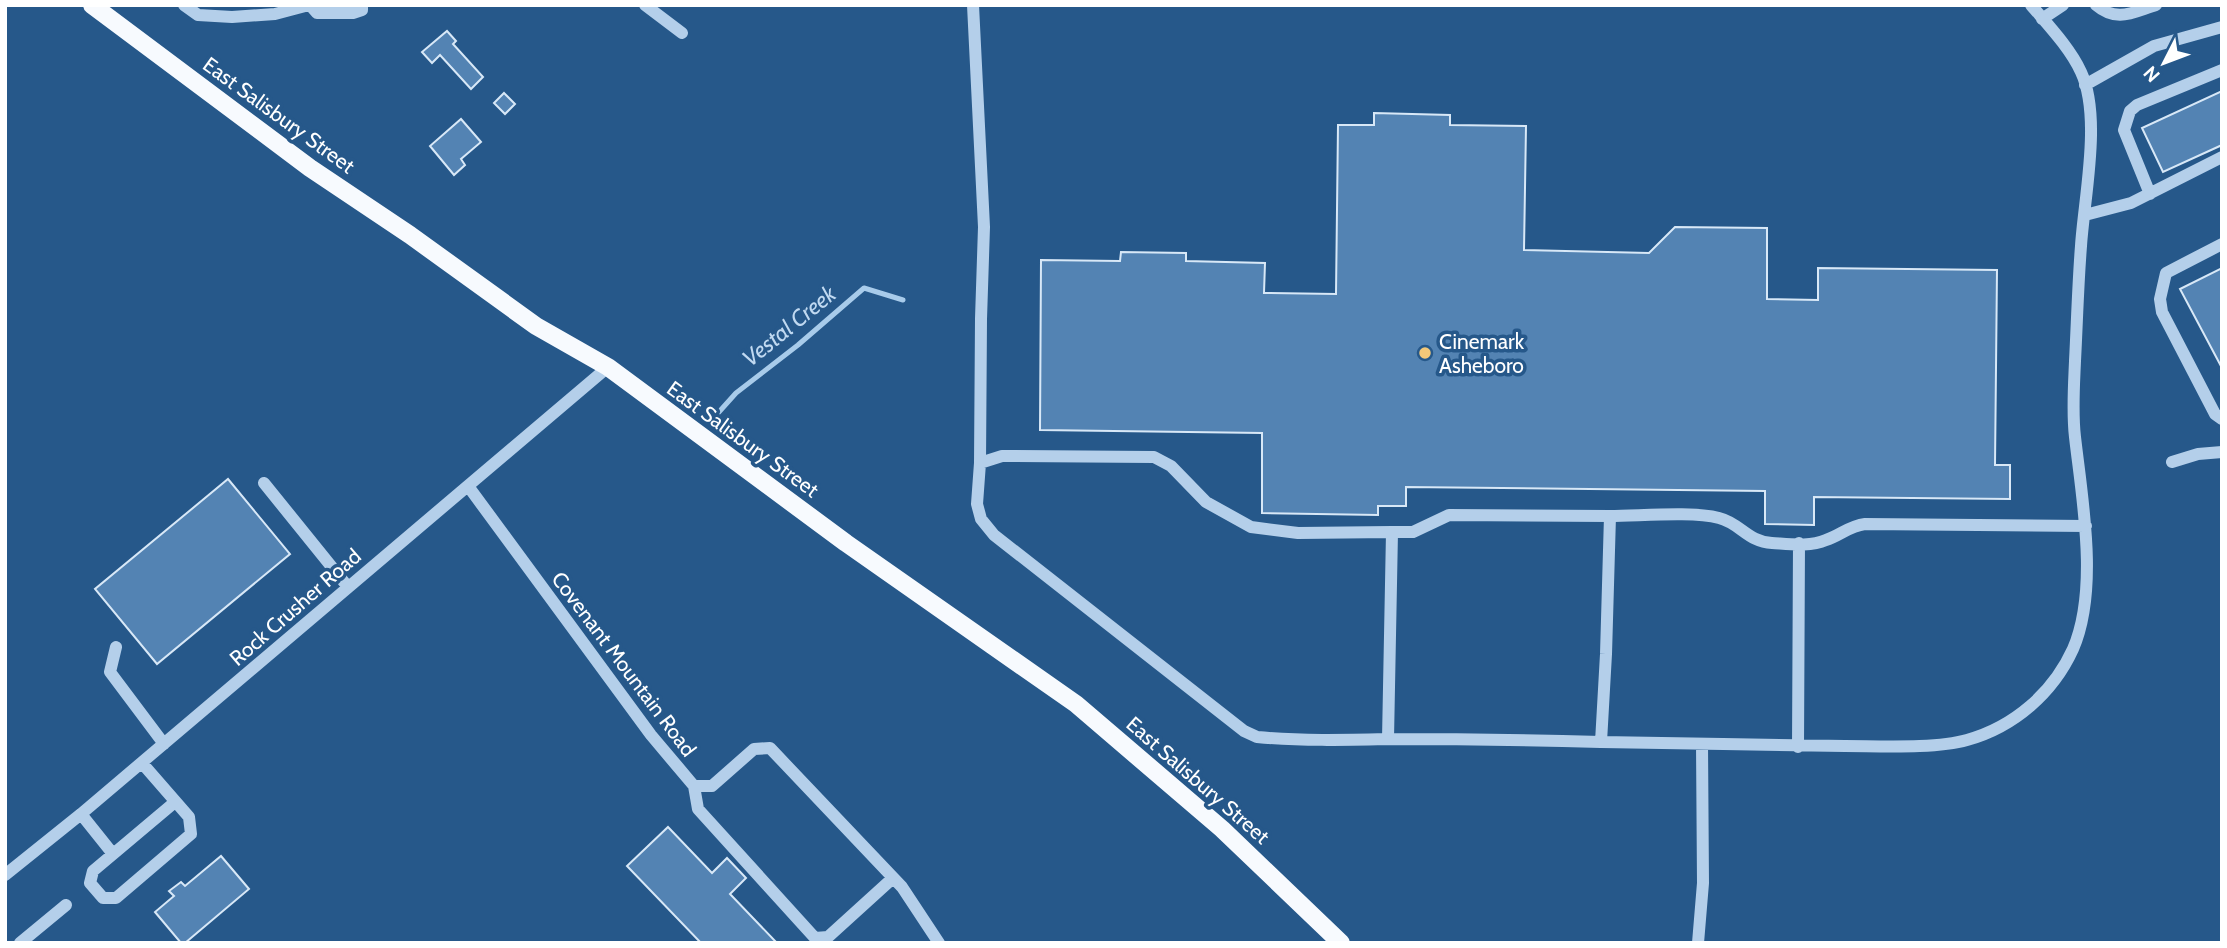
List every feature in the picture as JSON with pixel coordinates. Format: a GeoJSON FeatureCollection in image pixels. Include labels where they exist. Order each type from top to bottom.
{"type":"FeatureCollection","features":[{"type":"Feature","properties":{"kind":"main road","name":"East Salisbury Street"},"geometry":{"type":"LineString","coordinates":[[92,5],[310,168],[410,235],[536,326],[608,368],[846,543],[1076,704],[1222,829],[1342,943]]}},
{"type":"Feature","properties":{"kind":"street"},"geometry":{"type":"LineString","coordinates":[[184,5],[198,15],[232,17],[275,14],[309,5],[317,13],[353,13],[362,10],[362,5]]}},
{"type":"Feature","properties":{"kind":"street"},"geometry":{"type":"LineString","coordinates":[[645,5],[682,33]]}},
{"type":"Feature","properties":{"kind":"street"},"geometry":{"type":"LineString","coordinates":[[973,5],[984,227],[980,463],[976,504],[981,519],[994,535],[1244,731],[1257,737],[1798,747],[1964,741],[2007,724],[2032,706],[2055,681],[2074,647],[2082,618],[2086,526],[2075,435],[2074,390],[2081,243],[2090,151],[2089,98],[2074,61],[2031,5]]}},
{"type":"Feature","properties":{"kind":"street"},"geometry":{"type":"LineString","coordinates":[[2042,19],[2063,5]]}},
{"type":"Feature","properties":{"kind":"street"},"geometry":{"type":"LineString","coordinates":[[2096,5],[2105,12],[2119,16],[2156,5]]}},
{"type":"Feature","properties":{"kind":"street"},"geometry":{"type":"LineString","coordinates":[[2085,85],[2154,46],[2222,27]]}},
{"type":"Feature","properties":{"kind":"street"},"geometry":{"type":"LineString","coordinates":[[2150,194],[2124,130],[2130,111],[2137,105],[2222,70]]}},
{"type":"Feature","properties":{"kind":"street"},"geometry":{"type":"LineString","coordinates":[[2085,215],[2108,211],[2150,194],[2222,157]]}},
{"type":"Feature","properties":{"kind":"street"},"geometry":{"type":"LineString","coordinates":[[2222,244],[2166,273],[2160,299],[2162,312],[2197,380],[2215,414],[2222,419]]}},
{"type":"Feature","properties":{"kind":"street","name":"Rock Crusher Road"},"geometry":{"type":"LineString","coordinates":[[5,874],[142,763],[608,368]]}},
{"type":"Feature","properties":{"kind":"street"},"geometry":{"type":"LineString","coordinates":[[2172,462],[2198,454],[2222,452]]}},
{"type":"Feature","properties":{"kind":"street"},"geometry":{"type":"LineString","coordinates":[[980,463],[1002,456],[1154,457],[1171,466],[1206,502],[1251,527],[1298,533],[1413,532],[1449,515],[1706,516],[1721,519],[1756,541],[1815,544],[1853,525],[1866,524],[2086,526]]}},
{"type":"Feature","properties":{"kind":"street"},"geometry":{"type":"LineString","coordinates":[[264,483],[348,587]]}},
{"type":"Feature","properties":{"kind":"street","name":"Covenant Mountain Road"},"geometry":{"type":"LineString","coordinates":[[468,486],[642,724],[694,786],[712,786],[754,749],[770,748],[902,887],[939,943]]}},
{"type":"Feature","properties":{"kind":"street"},"geometry":{"type":"LineString","coordinates":[[1601,742],[1610,516]]}},
{"type":"Feature","properties":{"kind":"street"},"geometry":{"type":"LineString","coordinates":[[1388,740],[1392,532]]}},
{"type":"Feature","properties":{"kind":"street"},"geometry":{"type":"LineString","coordinates":[[1798,747],[1799,543]]}},
{"type":"Feature","properties":{"kind":"street"},"geometry":{"type":"LineString","coordinates":[[116,647],[110,672],[164,744]]}},
{"type":"Feature","properties":{"kind":"street"},"geometry":{"type":"LineString","coordinates":[[1698,943],[1703,883],[1702,744]]}},
{"type":"Feature","properties":{"kind":"street"},"geometry":{"type":"LineString","coordinates":[[142,763],[189,817],[191,834],[116,898],[103,898],[90,883],[93,871],[175,802]]}},
{"type":"Feature","properties":{"kind":"street"},"geometry":{"type":"LineString","coordinates":[[694,786],[698,809],[815,938],[828,937],[893,878]]}},
{"type":"Feature","properties":{"kind":"street"},"geometry":{"type":"LineString","coordinates":[[81,814],[113,854]]}},
{"type":"Feature","properties":{"kind":"street"},"geometry":{"type":"LineString","coordinates":[[20,943],[66,905]]}},
{"type":"Feature","properties":{"kind":"building"},"geometry":{"type":"Polygon","coordinates":[[[447,31],[456,41],[453,44],[483,77],[471,89],[440,55],[432,63],[422,52],[447,31]]]}},
{"type":"Feature","properties":{"kind":"building"},"geometry":{"type":"Polygon","coordinates":[[[2222,91],[2222,145],[2163,172],[2142,128],[2222,91]]]}},
{"type":"Feature","properties":{"kind":"building"},"geometry":{"type":"Polygon","coordinates":[[[504,93],[515,104],[505,114],[494,103],[504,93]]]}},
{"type":"Feature","properties":{"kind":"building"},"geometry":{"type":"Polygon","coordinates":[[[1374,113],[1450,115],[1450,125],[1526,126],[1524,250],[1649,253],[1675,227],[1767,228],[1767,299],[1818,300],[1818,268],[1997,270],[1995,465],[2010,465],[2010,499],[1814,497],[1814,525],[1765,524],[1765,491],[1406,487],[1406,506],[1378,506],[1378,515],[1262,513],[1262,433],[1040,430],[1041,260],[1120,261],[1121,252],[1186,253],[1186,261],[1265,263],[1264,293],[1336,294],[1338,125],[1374,125],[1374,113]]]}},
{"type":"Feature","properties":{"kind":"building"},"geometry":{"type":"Polygon","coordinates":[[[461,119],[481,142],[461,159],[465,165],[454,175],[430,146],[461,119]]]}},
{"type":"Feature","properties":{"kind":"building"},"geometry":{"type":"Polygon","coordinates":[[[2222,268],[2222,368],[2180,289],[2222,268]]]}},
{"type":"Feature","properties":{"kind":"building"},"geometry":{"type":"Polygon","coordinates":[[[228,479],[290,554],[157,664],[95,589],[228,479]]]}},
{"type":"Feature","properties":{"kind":"building"},"geometry":{"type":"Polygon","coordinates":[[[668,827],[712,873],[727,858],[746,878],[730,894],[777,943],[701,943],[627,866],[668,827]]]}},
{"type":"Feature","properties":{"kind":"building"},"geometry":{"type":"Polygon","coordinates":[[[221,856],[249,889],[185,943],[181,943],[155,912],[174,896],[169,891],[181,882],[185,886],[221,856]]]}},
{"type":"Feature","properties":{"kind":"waterway","name":"Vestal Creek"},"geometry":{"type":"LineString","coordinates":[[710,422],[736,393],[798,345],[864,288],[903,300]]}},
{"type":"Feature","properties":{"kind":"place","name":"Cinemark Asheboro"},"geometry":{"type":"Point","coordinates":[1425,353]}}]}
